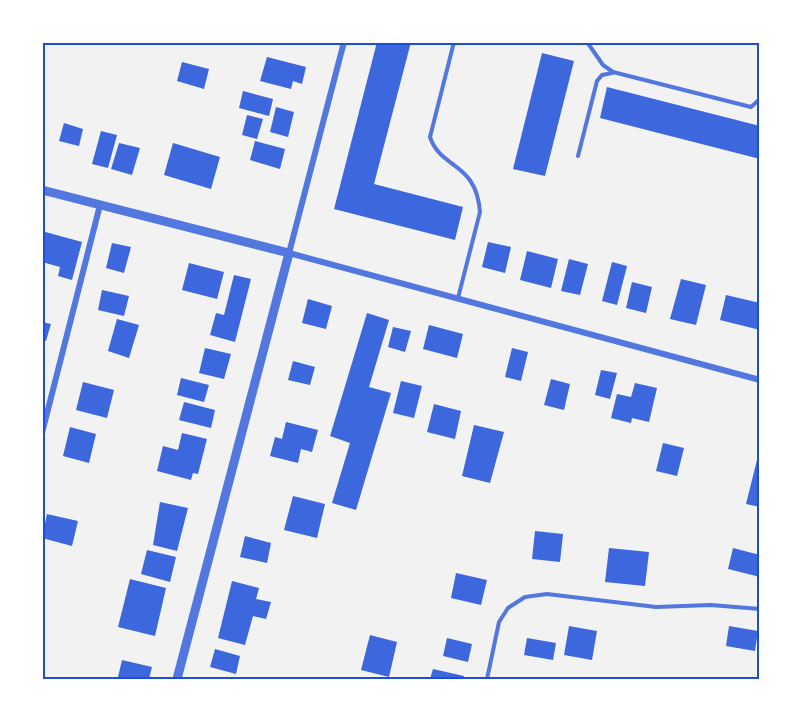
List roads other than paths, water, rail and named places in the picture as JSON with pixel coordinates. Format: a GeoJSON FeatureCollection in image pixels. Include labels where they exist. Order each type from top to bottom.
{"type":"FeatureCollection","features":[{"type":"Feature","properties":{"kind":"street"},"geometry":{"type":"LineString","coordinates":[[177,679],[345,42]]}},
{"type":"Feature","properties":{"kind":"street"},"geometry":{"type":"LineString","coordinates":[[42,190],[288,253],[760,380]]}},
{"type":"Feature","properties":{"kind":"street"},"geometry":{"type":"LineString","coordinates":[[42,433],[100,205]]}},
{"type":"Feature","properties":{"kind":"lane"},"geometry":{"type":"LineString","coordinates":[[454,42],[430,137],[436,149],[470,178],[479,199],[480,212],[458,299]]}},
{"type":"Feature","properties":{"kind":"lane"},"geometry":{"type":"LineString","coordinates":[[587,42],[603,65],[613,72],[752,107],[760,99]]}},
{"type":"Feature","properties":{"kind":"lane"},"geometry":{"type":"LineString","coordinates":[[578,156],[597,81],[602,75],[613,72]]}},
{"type":"Feature","properties":{"kind":"lane"},"geometry":{"type":"LineString","coordinates":[[487,679],[499,622],[508,608],[525,597],[547,594],[656,608],[711,605],[760,609]]}}]}
